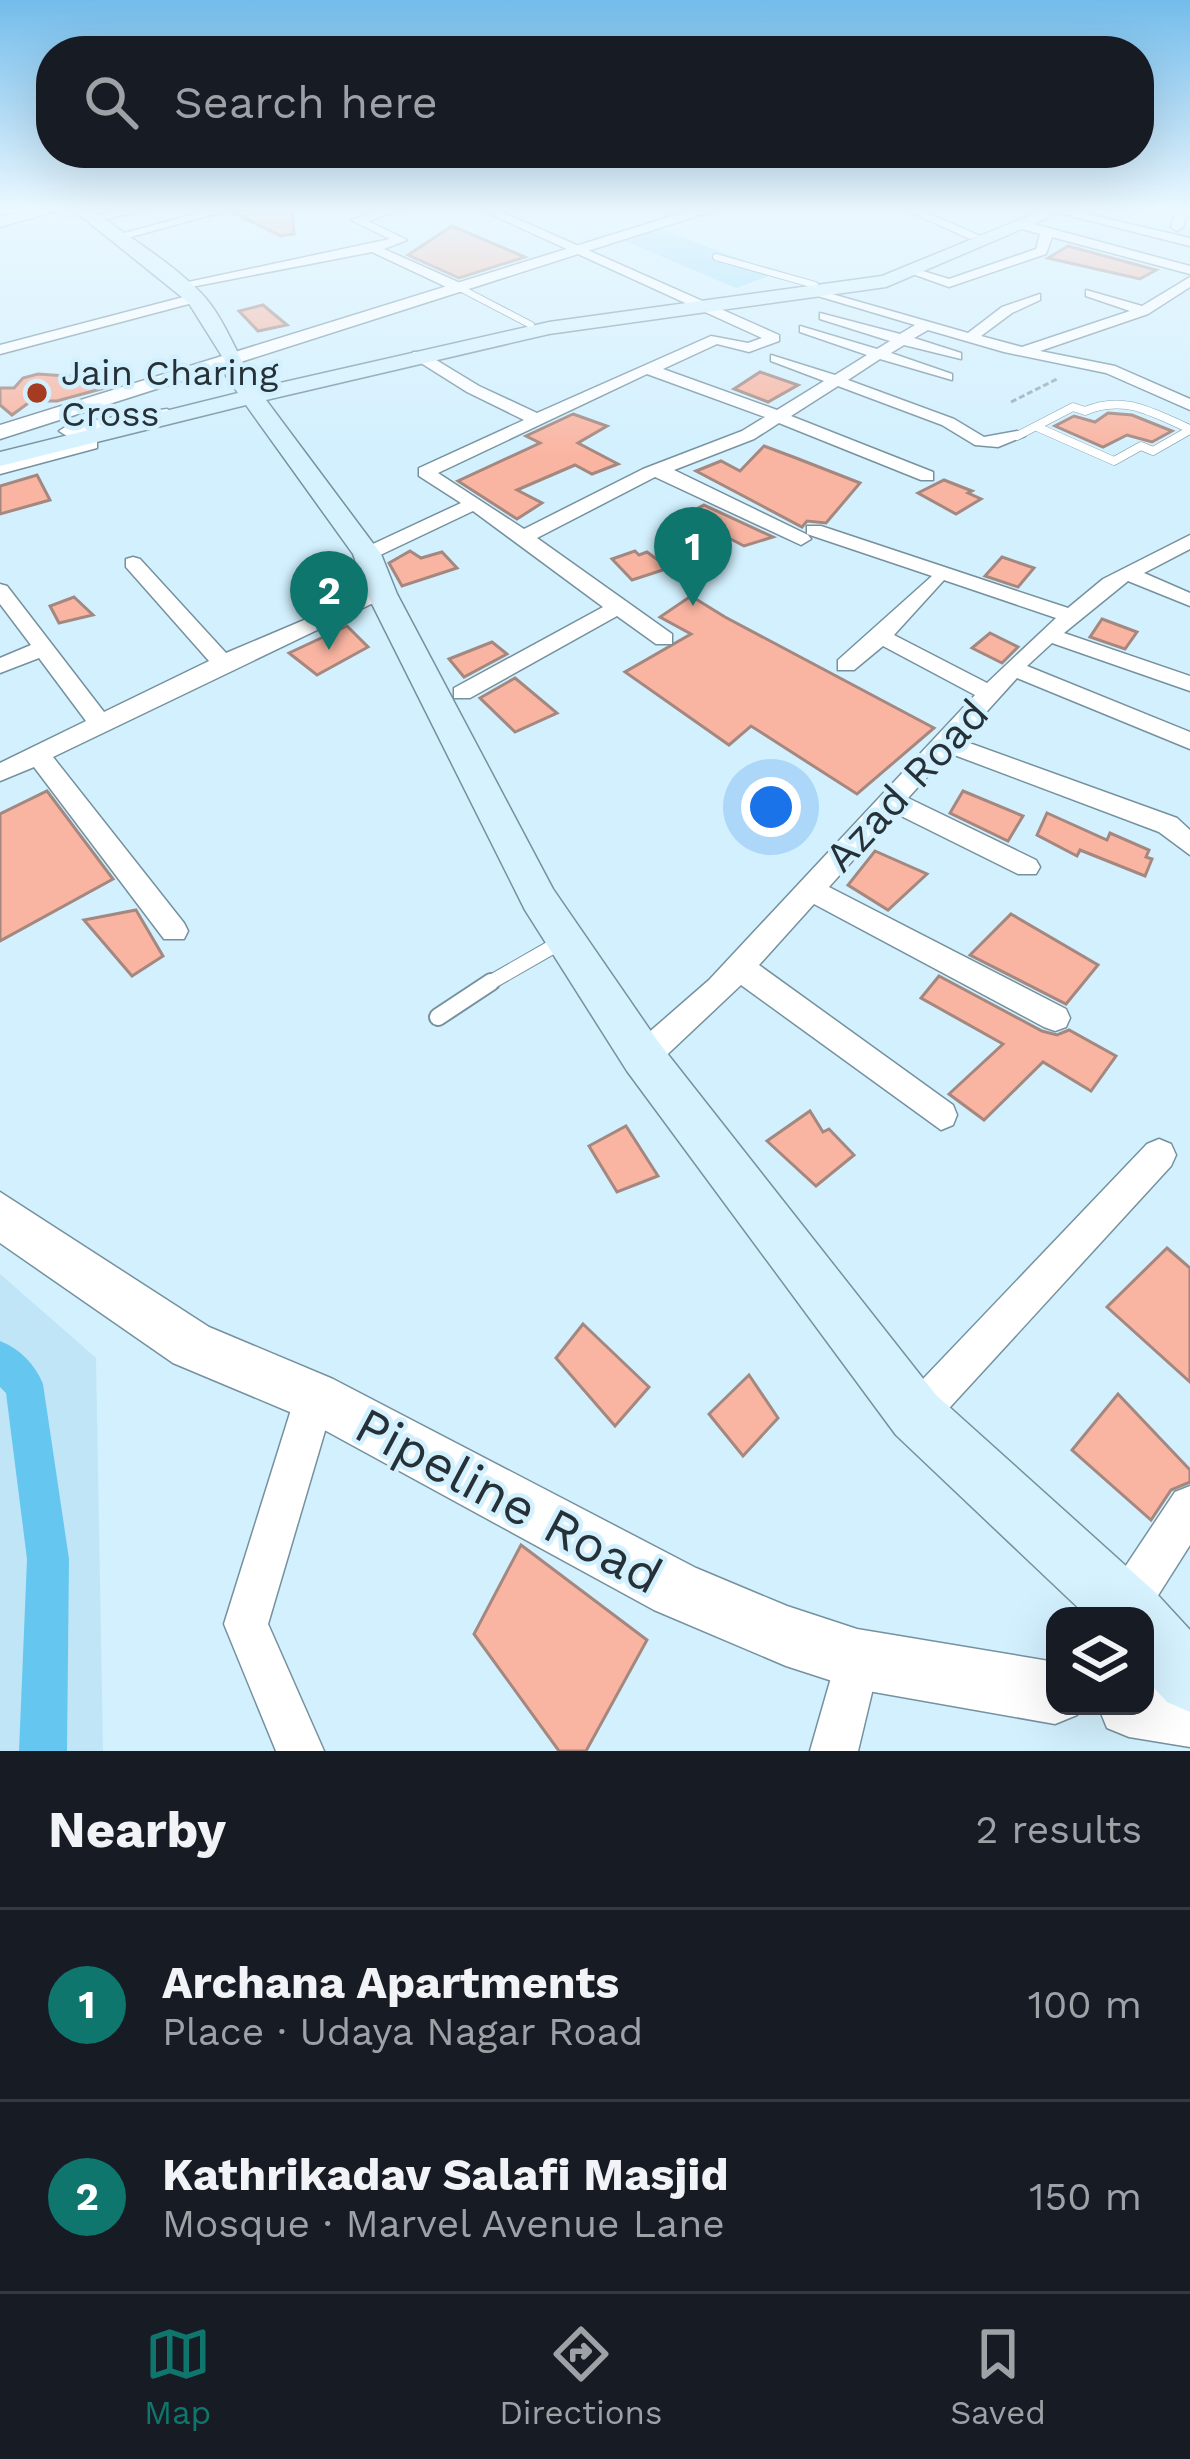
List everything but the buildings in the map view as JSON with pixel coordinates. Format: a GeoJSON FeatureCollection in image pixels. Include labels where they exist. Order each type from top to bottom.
{"type":"FeatureCollection","features":[{"type":"Feature","properties":{"kind":"main road"},"geometry":{"type":"LineString","coordinates":[[185,290],[374,574],[539,899],[643,1058],[916,1414],[1122,1607]]}},
{"type":"Feature","properties":{"kind":"main road"},"geometry":{"type":"LineString","coordinates":[[0,463],[388,353],[531,325],[800,290]]}},
{"type":"Feature","properties":{"kind":"main road"},"geometry":{"type":"LineString","coordinates":[[254,389],[549,328],[699,304]]}},
{"type":"Feature","properties":{"kind":"main road"},"geometry":{"type":"LineString","coordinates":[[1154,1639],[1190,1678]]}},
{"type":"Feature","properties":{"kind":"street"},"geometry":{"type":"LineString","coordinates":[[0,350],[198,290]]}},
{"type":"Feature","properties":{"kind":"street"},"geometry":{"type":"LineString","coordinates":[[0,432],[254,389],[461,290]]}},
{"type":"Feature","properties":{"kind":"street"},"geometry":{"type":"LineString","coordinates":[[664,639],[616,608],[526,536],[424,472],[716,339],[749,348],[774,338],[669,290]]}},
{"type":"Feature","properties":{"kind":"street"},"geometry":{"type":"LineString","coordinates":[[817,290],[924,326],[1110,369],[1190,405]]}},
{"type":"Feature","properties":{"kind":"street"},"geometry":{"type":"LineString","coordinates":[[1021,352],[1143,311],[1176,290]]}},
{"type":"Feature","properties":{"kind":"street"},"geometry":{"type":"LineString","coordinates":[[1091,293],[1143,311]]}},
{"type":"Feature","properties":{"kind":"street"},"geometry":{"type":"LineString","coordinates":[[970,338],[1035,297]]}},
{"type":"Feature","properties":{"kind":"street"},"geometry":{"type":"LineString","coordinates":[[825,316],[956,356]]}},
{"type":"Feature","properties":{"kind":"street"},"geometry":{"type":"LineString","coordinates":[[526,536],[659,469],[748,435],[924,326]]}},
{"type":"Feature","properties":{"kind":"street"},"geometry":{"type":"LineString","coordinates":[[805,329],[947,377]]}},
{"type":"Feature","properties":{"kind":"street"},"geometry":{"type":"LineString","coordinates":[[418,355],[472,389],[534,418]]}},
{"type":"Feature","properties":{"kind":"street"},"geometry":{"type":"LineString","coordinates":[[776,358],[948,422],[961,434],[990,445],[1017,436]]}},
{"type":"Feature","properties":{"kind":"street"},"geometry":{"type":"LineString","coordinates":[[649,370],[928,476]]}},
{"type":"Feature","properties":{"kind":"street"},"geometry":{"type":"LineString","coordinates":[[0,448],[167,416]]}},
{"type":"Feature","properties":{"kind":"street"},"geometry":{"type":"LineString","coordinates":[[0,463],[147,427],[167,416]]}},
{"type":"Feature","properties":{"kind":"street"},"geometry":{"type":"LineString","coordinates":[[659,469],[807,534],[1072,616]]}},
{"type":"Feature","properties":{"kind":"street"},"geometry":{"type":"LineString","coordinates":[[0,773],[224,663],[374,574],[474,505]]}},
{"type":"Feature","properties":{"kind":"street","name":"Azad Road"},"geometry":{"type":"LineString","coordinates":[[643,1058],[739,967],[890,800],[948,744],[1012,668],[1128,574],[1190,541]]}},
{"type":"Feature","properties":{"kind":"street"},"geometry":{"type":"LineString","coordinates":[[133,563],[224,663]]}},
{"type":"Feature","properties":{"kind":"street"},"geometry":{"type":"LineString","coordinates":[[1128,574],[1190,600]]}},
{"type":"Feature","properties":{"kind":"street"},"geometry":{"type":"LineString","coordinates":[[846,665],[881,637],[935,581]]}},
{"type":"Feature","properties":{"kind":"street"},"geometry":{"type":"LineString","coordinates":[[0,590],[100,723]]}},
{"type":"Feature","properties":{"kind":"street"},"geometry":{"type":"LineString","coordinates":[[462,693],[616,608]]}},
{"type":"Feature","properties":{"kind":"street"},"geometry":{"type":"LineString","coordinates":[[1049,634],[1190,684]]}},
{"type":"Feature","properties":{"kind":"street"},"geometry":{"type":"LineString","coordinates":[[881,637],[991,694]]}},
{"type":"Feature","properties":{"kind":"street"},"geometry":{"type":"LineString","coordinates":[[0,666],[41,649]]}},
{"type":"Feature","properties":{"kind":"street"},"geometry":{"type":"LineString","coordinates":[[1012,668],[1190,741]]}},
{"type":"Feature","properties":{"kind":"street"},"geometry":{"type":"LineString","coordinates":[[948,744],[1168,825],[1190,845]]}},
{"type":"Feature","properties":{"kind":"street"},"geometry":{"type":"LineString","coordinates":[[37,754],[174,931]]}},
{"type":"Feature","properties":{"kind":"street"},"geometry":{"type":"LineString","coordinates":[[890,800],[1027,867]]}},
{"type":"Feature","properties":{"kind":"street"},"geometry":{"type":"LineString","coordinates":[[810,889],[1055,1018]]}},
{"type":"Feature","properties":{"kind":"street"},"geometry":{"type":"LineString","coordinates":[[739,967],[941,1115]]}},
{"type":"Feature","properties":{"kind":"street"},"geometry":{"type":"LineString","coordinates":[[916,1414],[1159,1155]]}},
{"type":"Feature","properties":{"kind":"street","name":"Pipeline Road"},"geometry":{"type":"LineString","coordinates":[[0,1215],[191,1345],[315,1397],[675,1589],[786,1636],[857,1659],[1046,1691]]}},
{"type":"Feature","properties":{"kind":"street"},"geometry":{"type":"LineString","coordinates":[[300,1751],[246,1624],[315,1397]]}},
{"type":"Feature","properties":{"kind":"street"},"geometry":{"type":"LineString","coordinates":[[1140,1607],[1190,1507]]}},
{"type":"Feature","properties":{"kind":"street"},"geometry":{"type":"LineString","coordinates":[[834,1751],[857,1659]]}},
{"type":"Feature","properties":{"kind":"street"},"geometry":{"type":"LineString","coordinates":[[1154,1711],[1190,1717]]}},
{"type":"Feature","properties":{"kind":"lane"},"geometry":{"type":"LineString","coordinates":[[463,290],[531,325]]}},
{"type":"Feature","properties":{"kind":"lane"},"geometry":{"type":"LineString","coordinates":[[1017,436],[1073,407],[1085,411],[1113,402],[1190,429]]}},
{"type":"Feature","properties":{"kind":"lane"},"geometry":{"type":"LineString","coordinates":[[1037,427],[1114,461],[1141,446],[1153,451],[1190,429]]}},
{"type":"Feature","properties":{"kind":"lane"},"geometry":{"type":"LineString","coordinates":[[438,1017],[517,964],[566,940]]}},
{"type":"Feature","properties":{"kind":"path"},"geometry":{"type":"LineString","coordinates":[[1011,402],[1085,365]]}},
{"type":"Feature","properties":{"kind":"shaded area"},"geometry":{"type":"Polygon","coordinates":[[[0,1274],[96,1358],[103,1751],[0,1751],[0,1274]]]}},
{"type":"Feature","properties":{"kind":"waterway"},"geometry":{"type":"LineString","coordinates":[[0,1360],[24,1384],[48,1559],[43,1751]]}},
{"type":"Feature","properties":{"kind":"place","name":"Jain Charing Cross"},"geometry":{"type":"Point","coordinates":[37,393]}},
{"type":"Feature","properties":{"kind":"place","name":"Archana Apartments"},"geometry":{"type":"Point","coordinates":[693,606]}},
{"type":"Feature","properties":{"kind":"place","name":"Kathrikadav Salafi Masjid"},"geometry":{"type":"Point","coordinates":[329,650]}}]}
